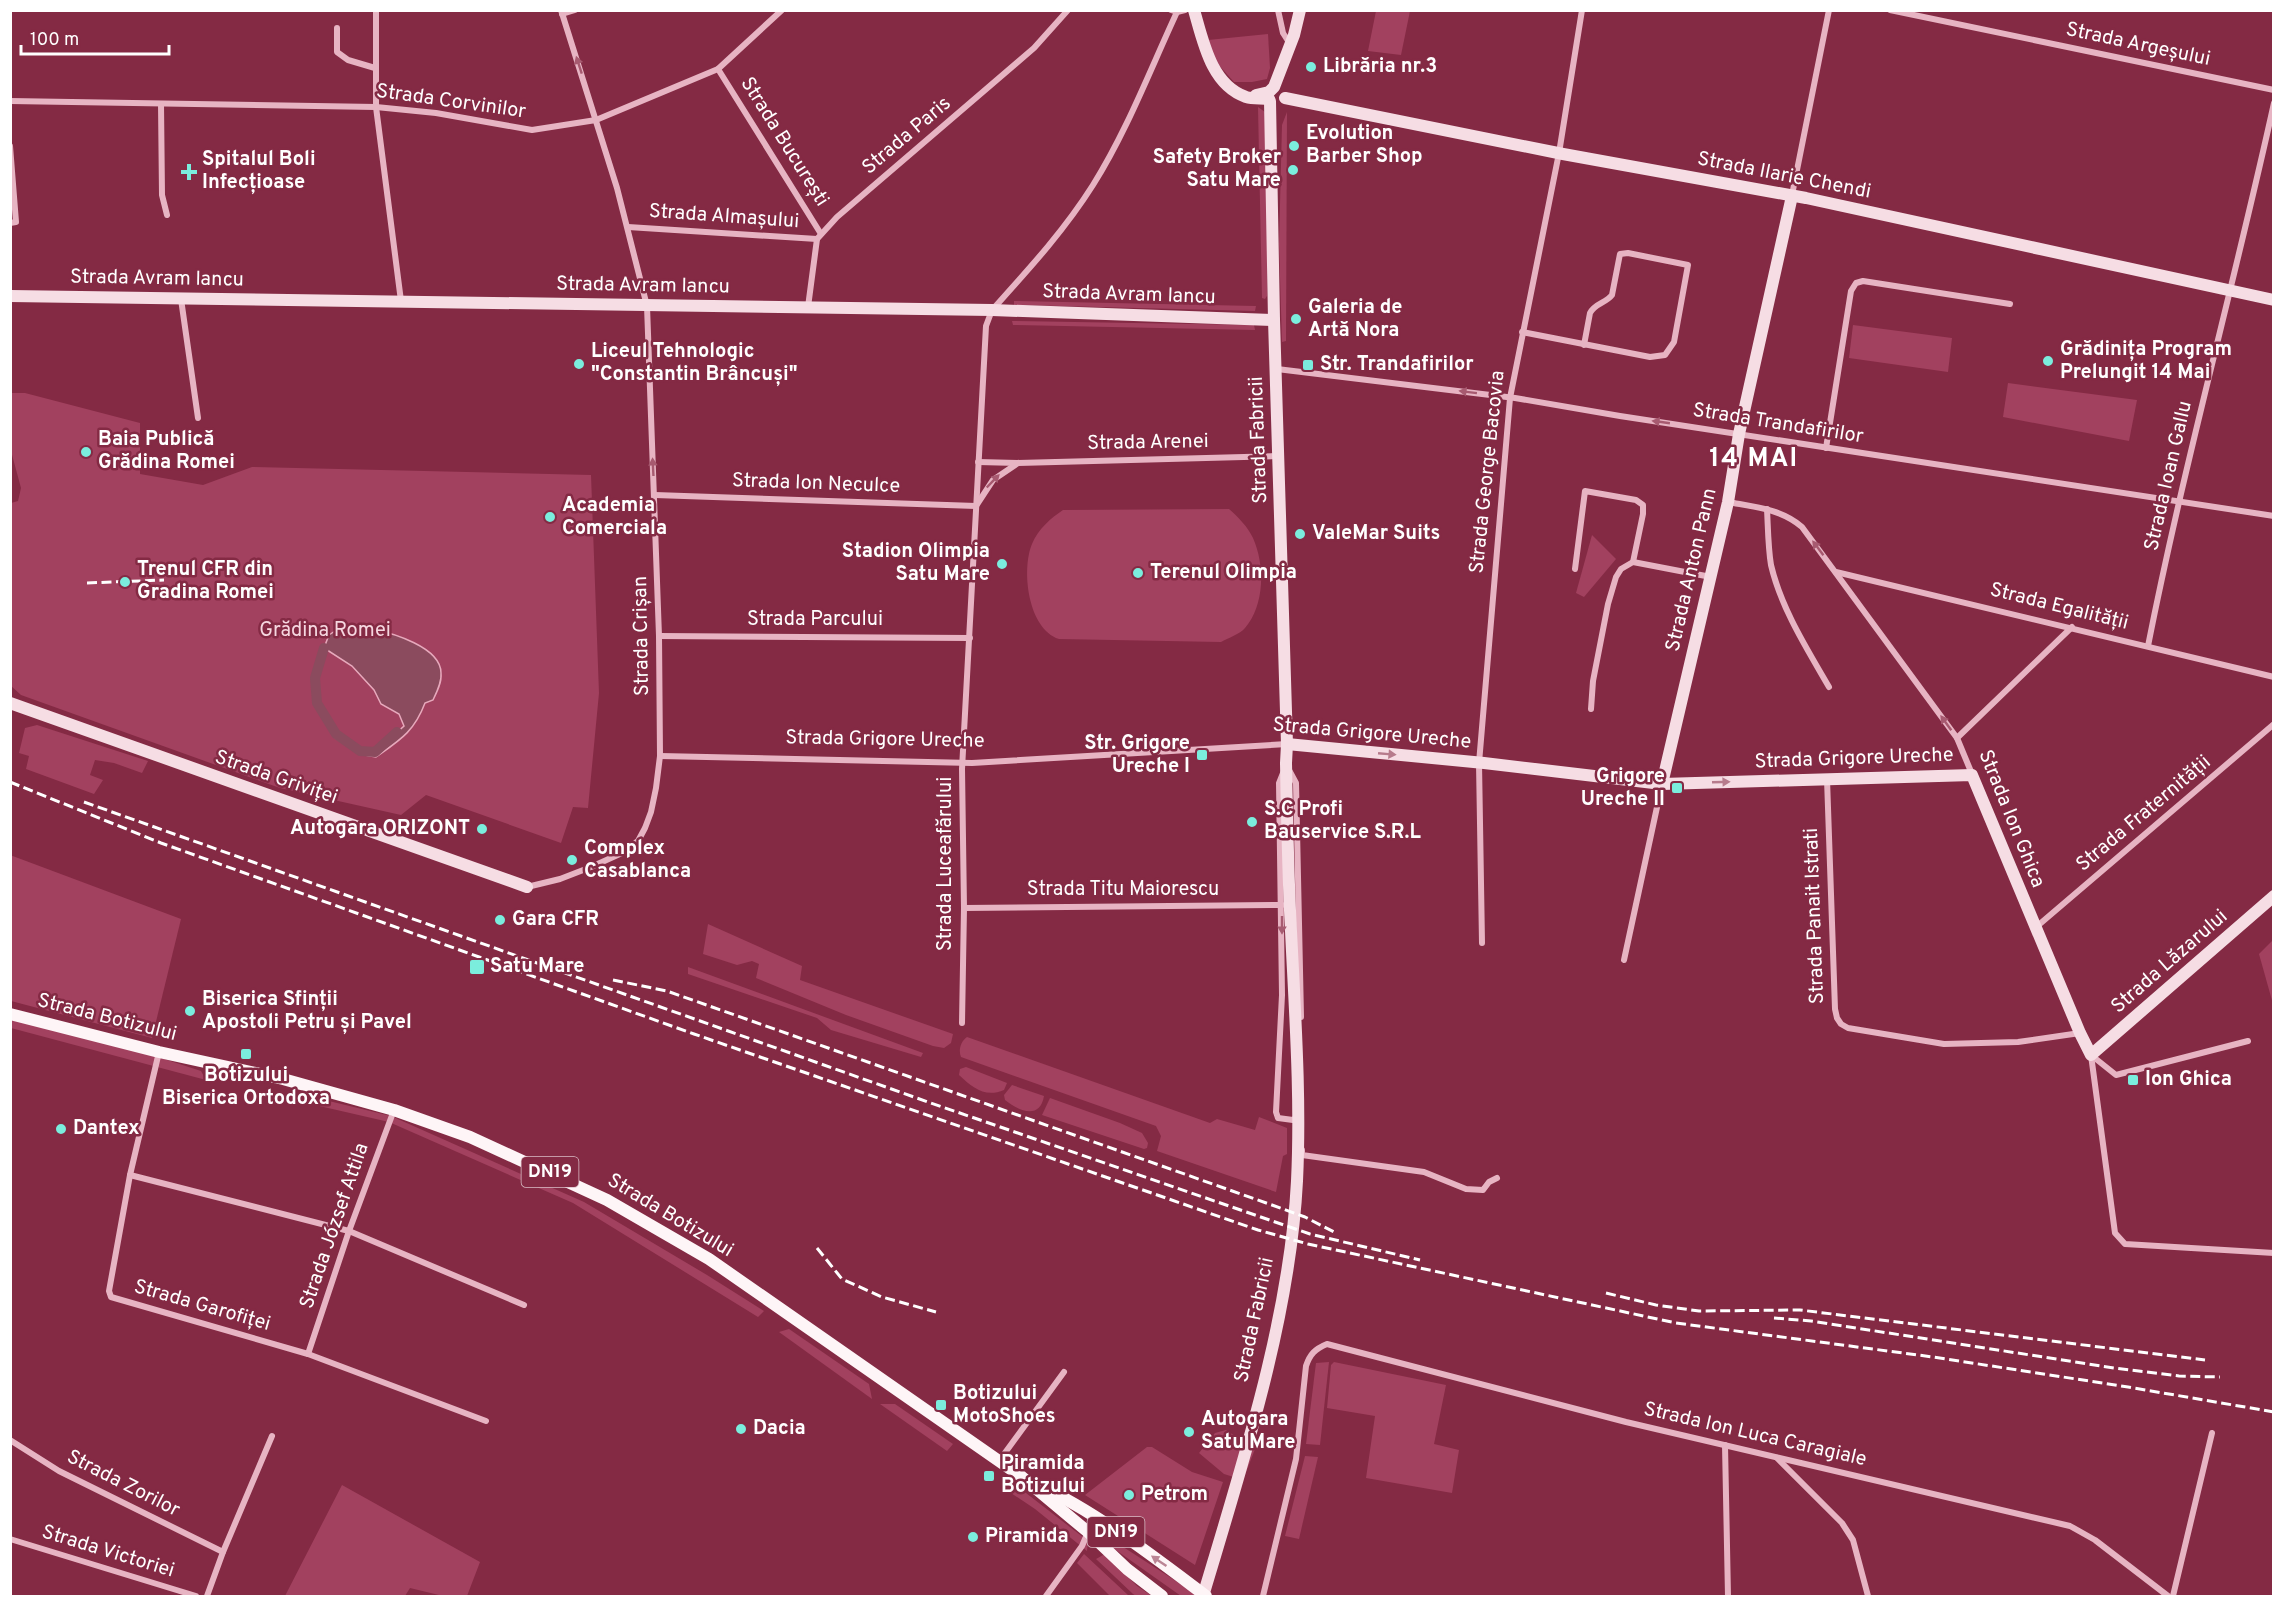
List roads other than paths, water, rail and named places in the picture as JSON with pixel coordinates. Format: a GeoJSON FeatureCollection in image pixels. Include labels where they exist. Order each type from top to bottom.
{"type":"FeatureCollection","features":[{"type":"Feature","properties":{"kind":"main road","name":"Strada Botizului"},"geometry":{"type":"LineString","coordinates":[[10,1014],[159,1052],[283,1079],[394,1110],[470,1137],[607,1200],[661,1230],[718,1266],[1022,1477],[1088,1532],[1127,1569],[1162,1596]]}},
{"type":"Feature","properties":{"kind":"main road","name":"Strada Botizului"},"geometry":{"type":"LineString","coordinates":[[1022,1477],[1065,1497],[1173,1571],[1204,1596]]}},
{"type":"Feature","properties":{"kind":"street"},"geometry":{"type":"LineString","coordinates":[[376,10],[376,107],[401,301]]}},
{"type":"Feature","properties":{"kind":"street"},"geometry":{"type":"LineString","coordinates":[[562,12],[575,10]]}},
{"type":"Feature","properties":{"kind":"street","name":"Strada Corvinilor"},"geometry":{"type":"LineString","coordinates":[[10,101],[376,107],[436,113],[532,130],[596,120],[718,69],[782,10]]}},
{"type":"Feature","properties":{"kind":"street","name":"Strada Paris"},"geometry":{"type":"LineString","coordinates":[[819,236],[837,217],[1034,48],[1068,10]]}},
{"type":"Feature","properties":{"kind":"street"},"geometry":{"type":"LineString","coordinates":[[992,310],[1071,218],[1094,183],[1124,128],[1174,11],[1185,10]]}},
{"type":"Feature","properties":{"kind":"street","name":"Strada Ilarie Chendi"},"geometry":{"type":"LineString","coordinates":[[1194,10],[1206,48],[1216,70],[1226,84],[1238,93],[1275,98],[1792,196],[2274,300]]}},
{"type":"Feature","properties":{"kind":"street"},"geometry":{"type":"LineString","coordinates":[[1278,10],[1283,33],[1290,45]]}},
{"type":"Feature","properties":{"kind":"street","name":"Strada Fabricii"},"geometry":{"type":"LineString","coordinates":[[1204,1596],[1250,1439],[1275,1330],[1288,1260],[1297,1182],[1298,1102],[1274,320],[1275,98],[1300,10]]}},
{"type":"Feature","properties":{"kind":"street","name":"Strada George Bacovia"},"geometry":{"type":"LineString","coordinates":[[1482,943],[1479,763],[1510,398],[1559,153],[1582,10]]}},
{"type":"Feature","properties":{"kind":"street","name":"Strada Anton Pann"},"geometry":{"type":"LineString","coordinates":[[1624,960],[1662,784],[1728,502],[1739,434],[1792,196],[1829,10]]}},
{"type":"Feature","properties":{"kind":"street","name":"Strada Argeșului"},"geometry":{"type":"LineString","coordinates":[[1890,10],[2274,90]]}},
{"type":"Feature","properties":{"kind":"street","name":"Strada Crișan"},"geometry":{"type":"LineString","coordinates":[[527,887],[560,879],[591,867],[622,853],[638,841],[651,812],[660,756],[655,495],[647,306],[628,227],[562,12]]}},
{"type":"Feature","properties":{"kind":"street"},"geometry":{"type":"LineString","coordinates":[[337,28],[337,52],[348,60],[375,68]]}},
{"type":"Feature","properties":{"kind":"street","name":"Strada București"},"geometry":{"type":"LineString","coordinates":[[718,69],[819,236]]}},
{"type":"Feature","properties":{"kind":"street","name":"Strada Ioan Gallu"},"geometry":{"type":"LineString","coordinates":[[2148,646],[2274,103]]}},
{"type":"Feature","properties":{"kind":"street"},"geometry":{"type":"LineString","coordinates":[[161,104],[162,195],[167,215]]}},
{"type":"Feature","properties":{"kind":"street"},"geometry":{"type":"LineString","coordinates":[[10,146],[16,222],[10,223]]}},
{"type":"Feature","properties":{"kind":"street","name":"Strada Almașului"},"geometry":{"type":"LineString","coordinates":[[628,227],[819,236]]}},
{"type":"Feature","properties":{"kind":"street"},"geometry":{"type":"LineString","coordinates":[[808,308],[819,236]]}},
{"type":"Feature","properties":{"kind":"street"},"geometry":{"type":"LineString","coordinates":[[1522,332],[1584,345],[1650,357],[1665,355],[1674,342],[1688,265],[1628,253],[1620,254],[1612,295],[1608,300],[1593,308],[1584,345]]}},
{"type":"Feature","properties":{"kind":"street"},"geometry":{"type":"LineString","coordinates":[[1826,448],[1851,291],[1856,283],[1863,281],[1925,289],[2010,304]]}},
{"type":"Feature","properties":{"kind":"street","name":"Strada Avram Iancu"},"geometry":{"type":"LineString","coordinates":[[10,297],[992,310],[1274,320]]}},
{"type":"Feature","properties":{"kind":"street"},"geometry":{"type":"LineString","coordinates":[[181,298],[198,418]]}},
{"type":"Feature","properties":{"kind":"street","name":"Strada Luceafărului"},"geometry":{"type":"LineString","coordinates":[[962,1023],[963,762],[986,326],[992,310]]}},
{"type":"Feature","properties":{"kind":"street","name":"Strada Trandafirilor"},"geometry":{"type":"LineString","coordinates":[[1277,369],[1510,398],[2274,516]]}},
{"type":"Feature","properties":{"kind":"street","name":"Strada Arenei"},"geometry":{"type":"LineString","coordinates":[[978,462],[1279,456]]}},
{"type":"Feature","properties":{"kind":"street"},"geometry":{"type":"LineString","coordinates":[[976,506],[993,480],[1018,463]]}},
{"type":"Feature","properties":{"kind":"street"},"geometry":{"type":"LineString","coordinates":[[1575,569],[1585,491],[1636,500],[1643,505],[1633,561],[1621,569],[1616,577],[1593,681],[1591,709]]}},
{"type":"Feature","properties":{"kind":"street","name":"Strada Ion Neculce"},"geometry":{"type":"LineString","coordinates":[[655,495],[976,506]]}},
{"type":"Feature","properties":{"kind":"street","name":"Strada Ion Ghica"},"geometry":{"type":"LineString","coordinates":[[1728,502],[1767,509],[1789,516],[1802,527],[1957,738],[2035,928],[2091,1055],[2115,1233],[2119,1240],[2125,1244],[2274,1254]]}},
{"type":"Feature","properties":{"kind":"street"},"geometry":{"type":"LineString","coordinates":[[1767,509],[1771,563],[1778,587],[1801,638],[1829,687]]}},
{"type":"Feature","properties":{"kind":"street"},"geometry":{"type":"LineString","coordinates":[[1633,561],[1711,577]]}},
{"type":"Feature","properties":{"kind":"street","name":"Strada Egalității"},"geometry":{"type":"LineString","coordinates":[[1836,572],[2274,676]]}},
{"type":"Feature","properties":{"kind":"street"},"geometry":{"type":"LineString","coordinates":[[1957,738],[2072,627]]}},
{"type":"Feature","properties":{"kind":"street","name":"Strada Parcului"},"geometry":{"type":"LineString","coordinates":[[659,636],[970,638]]}},
{"type":"Feature","properties":{"kind":"street","name":"Strada Griviței"},"geometry":{"type":"LineString","coordinates":[[12,704],[527,887]]}},
{"type":"Feature","properties":{"kind":"street","name":"Strada Fraternității"},"geometry":{"type":"LineString","coordinates":[[2035,928],[2274,724]]}},
{"type":"Feature","properties":{"kind":"street","name":"Strada Grigore Ureche"},"geometry":{"type":"LineString","coordinates":[[660,756],[963,762],[1287,744],[1662,784],[1972,775]]}},
{"type":"Feature","properties":{"kind":"street","name":"Strada Fabricii"},"geometry":{"type":"LineString","coordinates":[[1286,764],[1296,783],[1302,1111],[1293,1120],[1278,1118],[1276,1112],[1282,995],[1279,783],[1286,764]]}},
{"type":"Feature","properties":{"kind":"street","name":"Strada Panait Istrati"},"geometry":{"type":"LineString","coordinates":[[1827,779],[1835,1009],[1841,1024],[1856,1031],[1944,1044],[2018,1042],[2080,1033]]}},
{"type":"Feature","properties":{"kind":"street","name":"Strada Lăzarului"},"geometry":{"type":"LineString","coordinates":[[2091,1055],[2274,896]]}},
{"type":"Feature","properties":{"kind":"street","name":"Strada Titu Maiorescu"},"geometry":{"type":"LineString","coordinates":[[964,908],[1282,905]]}},
{"type":"Feature","properties":{"kind":"street"},"geometry":{"type":"LineString","coordinates":[[2091,1055],[2116,1075],[2248,1041]]}},
{"type":"Feature","properties":{"kind":"street","name":"Strada Garofiței"},"geometry":{"type":"LineString","coordinates":[[159,1052],[130,1175],[109,1291],[111,1297],[308,1354],[486,1421]]}},
{"type":"Feature","properties":{"kind":"street","name":"Strada József Attila"},"geometry":{"type":"LineString","coordinates":[[308,1354],[349,1231],[394,1110]]}},
{"type":"Feature","properties":{"kind":"street"},"geometry":{"type":"LineString","coordinates":[[1302,1111],[1302,1155],[1424,1172],[1466,1189],[1483,1190],[1489,1182],[1497,1178]]}},
{"type":"Feature","properties":{"kind":"street"},"geometry":{"type":"LineString","coordinates":[[130,1175],[349,1231],[524,1305]]}},
{"type":"Feature","properties":{"kind":"street","name":"Strada Ion Luca Caragiale"},"geometry":{"type":"LineString","coordinates":[[1262,1595],[1296,1459],[1306,1366],[1310,1356],[1317,1348],[1327,1344],[1626,1422],[2070,1526],[2095,1540],[2168,1596]]}},
{"type":"Feature","properties":{"kind":"street"},"geometry":{"type":"LineString","coordinates":[[999,1461],[1064,1372]]}},
{"type":"Feature","properties":{"kind":"street"},"geometry":{"type":"LineString","coordinates":[[2173,1596],[2212,1433]]}},
{"type":"Feature","properties":{"kind":"street"},"geometry":{"type":"LineString","coordinates":[[207,1596],[272,1436]]}},
{"type":"Feature","properties":{"kind":"street","name":"Strada Zorilor"},"geometry":{"type":"LineString","coordinates":[[10,1440],[59,1472],[223,1552]]}},
{"type":"Feature","properties":{"kind":"street"},"geometry":{"type":"LineString","coordinates":[[1725,1445],[1728,1596]]}},
{"type":"Feature","properties":{"kind":"street"},"geometry":{"type":"LineString","coordinates":[[1777,1457],[1842,1522],[1853,1540],[1868,1596]]}},
{"type":"Feature","properties":{"kind":"street"},"geometry":{"type":"LineString","coordinates":[[1046,1596],[1082,1546],[1097,1520]]}},
{"type":"Feature","properties":{"kind":"street","name":"Strada Victoriei"},"geometry":{"type":"LineString","coordinates":[[10,1539],[196,1596]]}},
{"type":"Feature","properties":{"kind":"waterway"},"geometry":{"type":"LineString","coordinates":[[324,648],[315,678],[317,703],[336,734],[360,751],[375,752],[397,732]]}},
{"type":"Feature","properties":{"kind":"railway"},"geometry":{"type":"LineString","coordinates":[[87,583],[164,580]]}},
{"type":"Feature","properties":{"kind":"railway"},"geometry":{"type":"LineString","coordinates":[[10,782],[161,843],[694,1034],[1258,1230],[1308,1244],[1676,1323],[1933,1357],[2274,1412]]}},
{"type":"Feature","properties":{"kind":"railway"},"geometry":{"type":"LineString","coordinates":[[84,802],[928,1102],[1310,1234],[1420,1260]]}},
{"type":"Feature","properties":{"kind":"railway"},"geometry":{"type":"LineString","coordinates":[[613,980],[667,991],[1272,1205],[1305,1217],[1336,1233]]}},
{"type":"Feature","properties":{"kind":"railway"},"geometry":{"type":"LineString","coordinates":[[817,1248],[842,1279],[882,1297],[936,1312]]}},
{"type":"Feature","properties":{"kind":"railway"},"geometry":{"type":"LineString","coordinates":[[1606,1293],[1656,1305],[1699,1311],[1800,1310],[2205,1360]]}},
{"type":"Feature","properties":{"kind":"railway"},"geometry":{"type":"LineString","coordinates":[[1774,1318],[1811,1321],[2114,1368],[2179,1376],[2220,1377]]}},
{"type":"Feature","properties":{"kind":"place","name":"Librăria nr.3"},"geometry":{"type":"Point","coordinates":[1311,67]}},
{"type":"Feature","properties":{"kind":"place","name":"Evolution Barber Shop"},"geometry":{"type":"Point","coordinates":[1294,146]}},
{"type":"Feature","properties":{"kind":"place","name":"Safety Broker Satu Mare"},"geometry":{"type":"Point","coordinates":[1293,170]}},
{"type":"Feature","properties":{"kind":"place","name":"Spitalul Boli Infecțioase"},"geometry":{"type":"Point","coordinates":[189,172]}},
{"type":"Feature","properties":{"kind":"place","name":"Galeria de Artă Nora"},"geometry":{"type":"Point","coordinates":[1296,319]}},
{"type":"Feature","properties":{"kind":"place","name":"Grădinița Program Prelungit 14 Mai"},"geometry":{"type":"Point","coordinates":[2048,361]}},
{"type":"Feature","properties":{"kind":"place","name":"Liceul Tehnologic \"Constantin Brâncuși\""},"geometry":{"type":"Point","coordinates":[579,364]}},
{"type":"Feature","properties":{"kind":"place","name":"Str. Trandafirilor"},"geometry":{"type":"Point","coordinates":[1308,365]}},
{"type":"Feature","properties":{"kind":"place","name":"Baia Publică Grădina Romei"},"geometry":{"type":"Point","coordinates":[86,452]}},
{"type":"Feature","properties":{"kind":"place","name":"Academia Comerciala"},"geometry":{"type":"Point","coordinates":[550,517]}},
{"type":"Feature","properties":{"kind":"place","name":"ValeMar Suits"},"geometry":{"type":"Point","coordinates":[1300,534]}},
{"type":"Feature","properties":{"kind":"place","name":"Stadion Olimpia Satu Mare"},"geometry":{"type":"Point","coordinates":[1002,564]}},
{"type":"Feature","properties":{"kind":"place","name":"Terenul Olimpia"},"geometry":{"type":"Point","coordinates":[1138,573]}},
{"type":"Feature","properties":{"kind":"place","name":"Trenul CFR din Gradina Romei"},"geometry":{"type":"Point","coordinates":[125,582]}},
{"type":"Feature","properties":{"kind":"place","name":"Str. Grigore Ureche I"},"geometry":{"type":"Point","coordinates":[1202,755]}},
{"type":"Feature","properties":{"kind":"place","name":"Grigore Ureche II"},"geometry":{"type":"Point","coordinates":[1677,788]}},
{"type":"Feature","properties":{"kind":"place","name":"S.C Profi Bauservice S.R.L"},"geometry":{"type":"Point","coordinates":[1252,822]}},
{"type":"Feature","properties":{"kind":"place","name":"Autogara ORIZONT"},"geometry":{"type":"Point","coordinates":[482,829]}},
{"type":"Feature","properties":{"kind":"place","name":"Complex Casablanca"},"geometry":{"type":"Point","coordinates":[572,860]}},
{"type":"Feature","properties":{"kind":"place","name":"Gara CFR"},"geometry":{"type":"Point","coordinates":[500,920]}},
{"type":"Feature","properties":{"kind":"place","name":"Satu Mare"},"geometry":{"type":"Point","coordinates":[477,967]}},
{"type":"Feature","properties":{"kind":"place","name":"Biserica Sfinții Apostoli Petru și Pavel"},"geometry":{"type":"Point","coordinates":[190,1011]}},
{"type":"Feature","properties":{"kind":"place","name":"Botizului Biserica Ortodoxa"},"geometry":{"type":"Point","coordinates":[246,1054]}},
{"type":"Feature","properties":{"kind":"place","name":"Ion Ghica"},"geometry":{"type":"Point","coordinates":[2133,1080]}},
{"type":"Feature","properties":{"kind":"place","name":"Dantex"},"geometry":{"type":"Point","coordinates":[61,1129]}},
{"type":"Feature","properties":{"kind":"place","name":"Botizului MotoShoes"},"geometry":{"type":"Point","coordinates":[941,1405]}},
{"type":"Feature","properties":{"kind":"place","name":"Dacia"},"geometry":{"type":"Point","coordinates":[741,1429]}},
{"type":"Feature","properties":{"kind":"place","name":"Autogara Satu Mare"},"geometry":{"type":"Point","coordinates":[1189,1432]}},
{"type":"Feature","properties":{"kind":"place","name":"Piramida Botizului"},"geometry":{"type":"Point","coordinates":[989,1476]}},
{"type":"Feature","properties":{"kind":"place","name":"Petrom"},"geometry":{"type":"Point","coordinates":[1129,1495]}},
{"type":"Feature","properties":{"kind":"place","name":"Piramida"},"geometry":{"type":"Point","coordinates":[973,1537]}},
{"type":"Feature","properties":{"kind":"district","name":"14 MAI"},"geometry":{"type":"Point","coordinates":[1754,459]}},
{"type":"Feature","properties":{"kind":"park label","name":"Grădina Romei"},"geometry":{"type":"Point","coordinates":[325,631]}}]}
